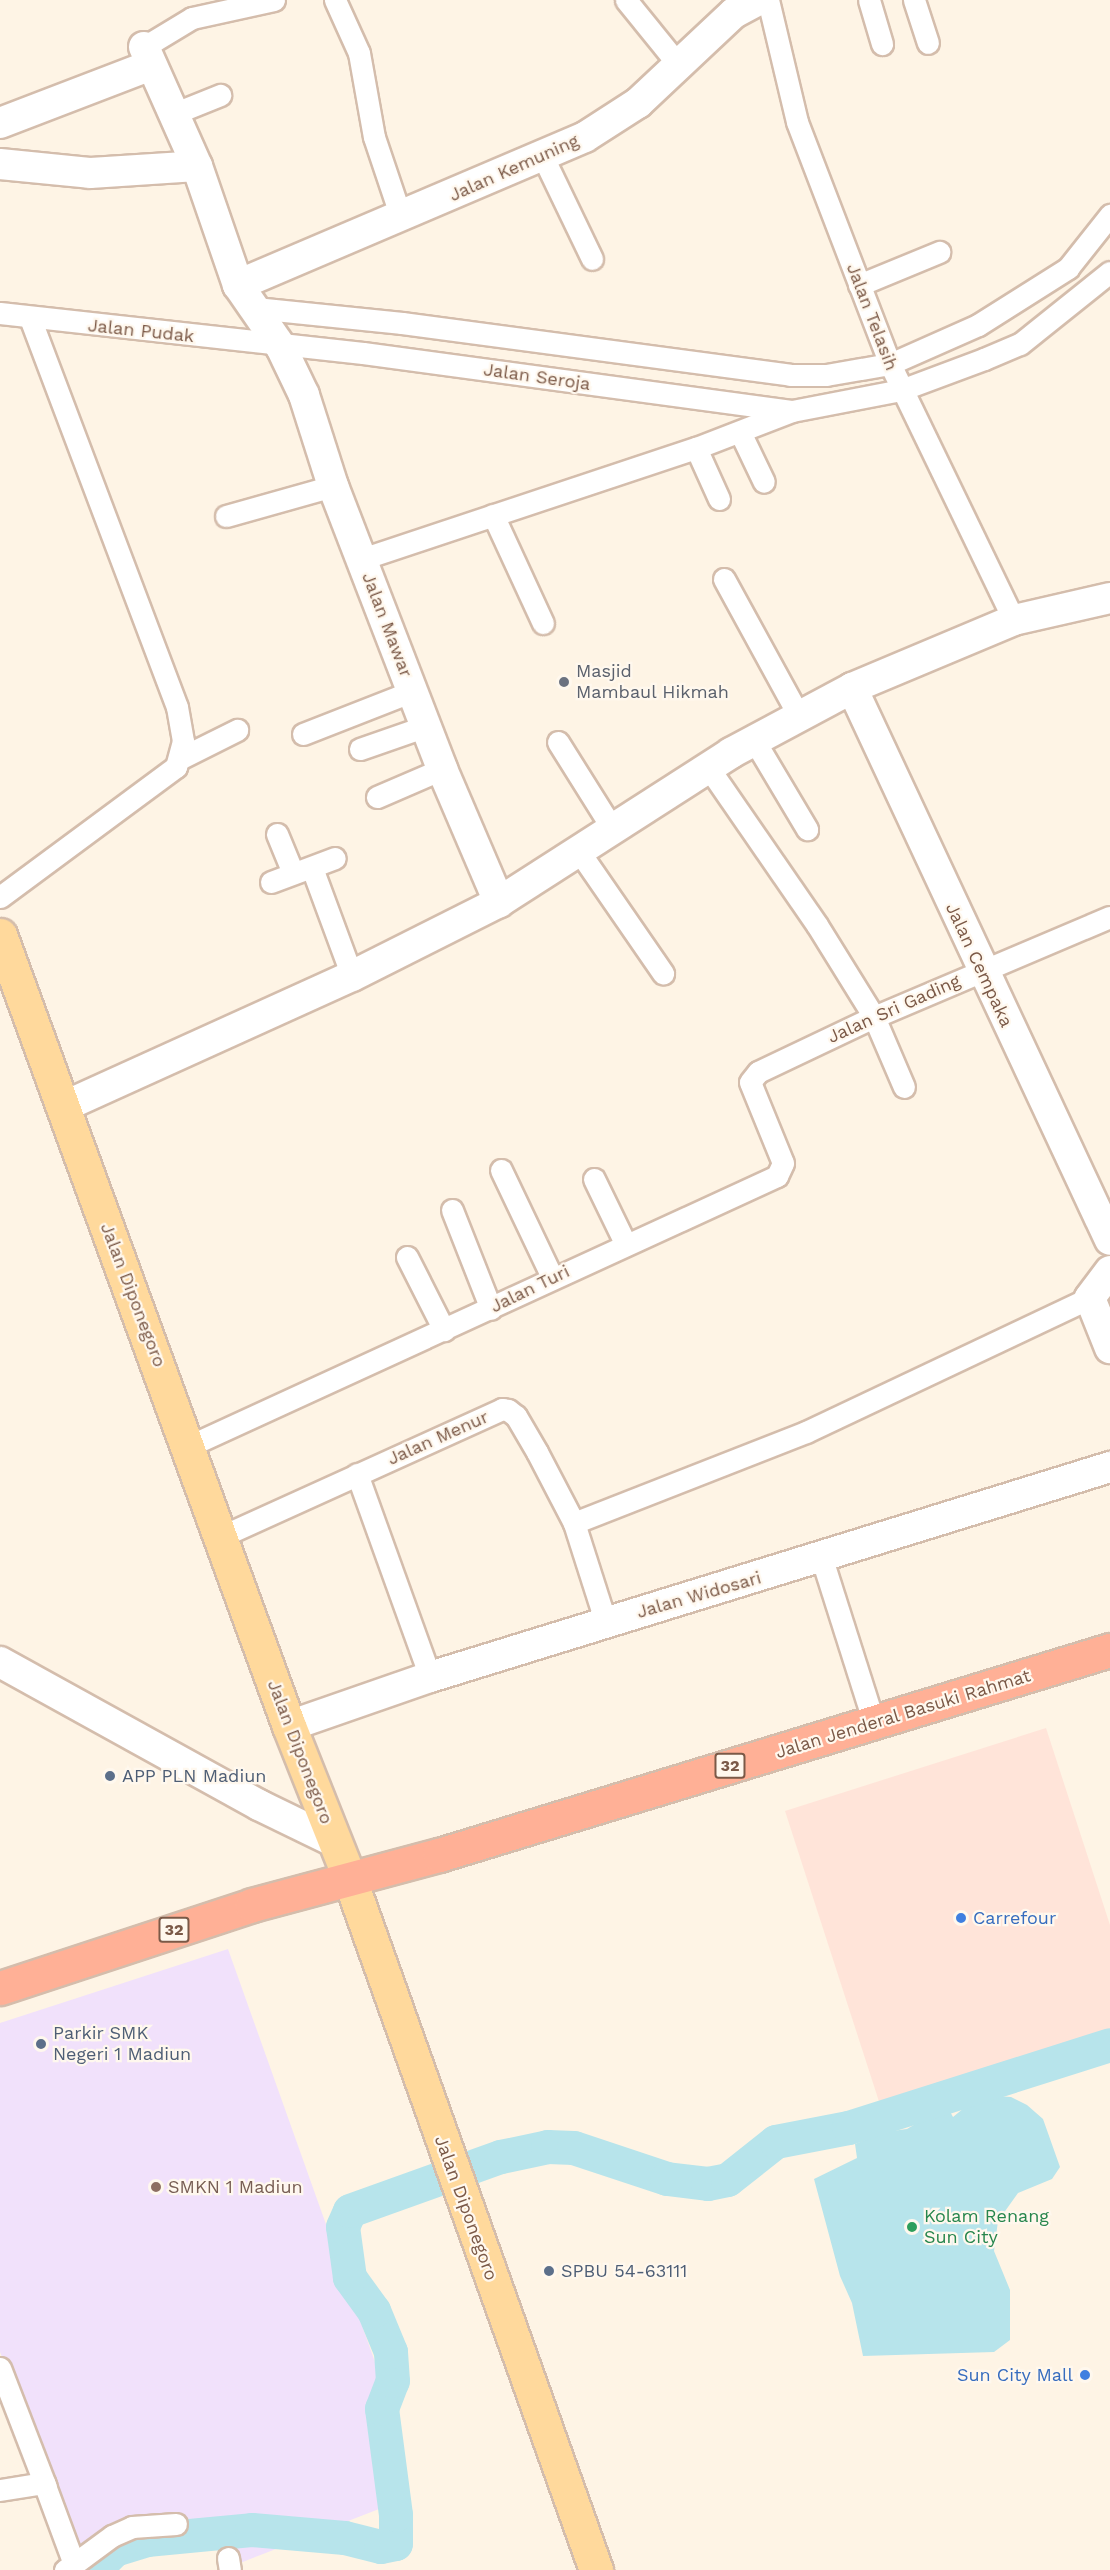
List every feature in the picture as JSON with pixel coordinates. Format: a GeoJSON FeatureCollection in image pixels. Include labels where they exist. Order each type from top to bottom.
{"type":"FeatureCollection","features":[{"type":"Feature","properties":{"kind":"highway","name":"Jalan Jenderal Basuki Rahmat"},"geometry":{"type":"LineString","coordinates":[[349,1877],[439,1855],[1110,1650]]}},
{"type":"Feature","properties":{"kind":"highway","name":"32"},"geometry":{"type":"LineString","coordinates":[[0,1988],[252,1905],[349,1877]]}},
{"type":"Feature","properties":{"kind":"main road","name":"Jalan Kemuning"},"geometry":{"type":"LineString","coordinates":[[246,296],[401,217],[585,138],[638,102],[677,63],[734,13],[758,0]]}},
{"type":"Feature","properties":{"kind":"main road","name":"Jalan Mawar"},"geometry":{"type":"LineString","coordinates":[[148,56],[197,166],[246,296],[281,347],[304,395],[333,486],[442,769],[499,902]]}},
{"type":"Feature","properties":{"kind":"main road"},"geometry":{"type":"LineString","coordinates":[[0,123],[148,56]]}},
{"type":"Feature","properties":{"kind":"main road"},"geometry":{"type":"LineString","coordinates":[[0,164],[90,173],[197,166]]}},
{"type":"Feature","properties":{"kind":"main road"},"geometry":{"type":"LineString","coordinates":[[63,1107],[352,976],[499,902],[708,767],[852,688],[1014,620],[1110,598]]}},
{"type":"Feature","properties":{"kind":"main road","name":"Jalan Cempaka"},"geometry":{"type":"LineString","coordinates":[[852,688],[981,971],[1110,1240]]}},
{"type":"Feature","properties":{"kind":"main road","name":"Jalan Diponegoro"},"geometry":{"type":"LineString","coordinates":[[0,935],[189,1446],[289,1726],[349,1877],[596,2570]]}},
{"type":"Feature","properties":{"kind":"main road"},"geometry":{"type":"LineString","coordinates":[[1110,1271],[1090,1298],[1110,1348]]}},
{"type":"Feature","properties":{"kind":"main road","name":"Jalan Widosari"},"geometry":{"type":"LineString","coordinates":[[289,1726],[430,1677],[822,1559],[1110,1467]]}},
{"type":"Feature","properties":{"kind":"main road"},"geometry":{"type":"LineString","coordinates":[[0,1662],[259,1805],[335,1842]]}},
{"type":"Feature","properties":{"kind":"street"},"geometry":{"type":"LineString","coordinates":[[148,56],[192,18],[274,0]]}},
{"type":"Feature","properties":{"kind":"street"},"geometry":{"type":"LineString","coordinates":[[335,0],[359,53],[374,137],[401,217]]}},
{"type":"Feature","properties":{"kind":"street"},"geometry":{"type":"LineString","coordinates":[[626,0],[677,63]]}},
{"type":"Feature","properties":{"kind":"street","name":"Jalan Telasih"},"geometry":{"type":"LineString","coordinates":[[768,0],[797,122],[890,364],[1014,620]]}},
{"type":"Feature","properties":{"kind":"street"},"geometry":{"type":"LineString","coordinates":[[869,0],[882,44]]}},
{"type":"Feature","properties":{"kind":"street"},"geometry":{"type":"LineString","coordinates":[[914,0],[928,43]]}},
{"type":"Feature","properties":{"kind":"street"},"geometry":{"type":"LineString","coordinates":[[173,114],[220,94]]}},
{"type":"Feature","properties":{"kind":"street"},"geometry":{"type":"LineString","coordinates":[[543,157],[592,260]]}},
{"type":"Feature","properties":{"kind":"street"},"geometry":{"type":"LineString","coordinates":[[246,296],[402,323],[790,375],[826,375],[890,364],[978,325],[1068,268],[1110,215]]}},
{"type":"Feature","properties":{"kind":"street"},"geometry":{"type":"LineString","coordinates":[[860,285],[939,252]]}},
{"type":"Feature","properties":{"kind":"street"},"geometry":{"type":"LineString","coordinates":[[362,560],[696,448],[792,411],[901,390],[1020,344],[1110,272]]}},
{"type":"Feature","properties":{"kind":"street","name":"Jalan Pudak"},"geometry":{"type":"LineString","coordinates":[[0,313],[30,319],[281,347]]}},
{"type":"Feature","properties":{"kind":"street"},"geometry":{"type":"LineString","coordinates":[[0,897],[176,767],[181,758],[183,741],[177,707],[30,319]]}},
{"type":"Feature","properties":{"kind":"street","name":"Jalan Seroja"},"geometry":{"type":"LineString","coordinates":[[281,347],[363,353],[792,411]]}},
{"type":"Feature","properties":{"kind":"street"},"geometry":{"type":"LineString","coordinates":[[740,432],[764,482]]}},
{"type":"Feature","properties":{"kind":"street"},"geometry":{"type":"LineString","coordinates":[[696,448],[719,499]]}},
{"type":"Feature","properties":{"kind":"street"},"geometry":{"type":"LineString","coordinates":[[226,516],[333,486]]}},
{"type":"Feature","properties":{"kind":"street"},"geometry":{"type":"LineString","coordinates":[[493,515],[543,623]]}},
{"type":"Feature","properties":{"kind":"street"},"geometry":{"type":"LineString","coordinates":[[724,579],[799,716]]}},
{"type":"Feature","properties":{"kind":"street"},"geometry":{"type":"LineString","coordinates":[[303,734],[412,691]]}},
{"type":"Feature","properties":{"kind":"street"},"geometry":{"type":"LineString","coordinates":[[360,749],[426,726]]}},
{"type":"Feature","properties":{"kind":"street"},"geometry":{"type":"LineString","coordinates":[[181,758],[237,730]]}},
{"type":"Feature","properties":{"kind":"street"},"geometry":{"type":"LineString","coordinates":[[754,740],[807,829]]}},
{"type":"Feature","properties":{"kind":"street"},"geometry":{"type":"LineString","coordinates":[[558,742],[612,828]]}},
{"type":"Feature","properties":{"kind":"street"},"geometry":{"type":"LineString","coordinates":[[708,767],[817,925],[874,1017],[904,1087]]}},
{"type":"Feature","properties":{"kind":"street"},"geometry":{"type":"LineString","coordinates":[[377,796],[442,769]]}},
{"type":"Feature","properties":{"kind":"street"},"geometry":{"type":"LineString","coordinates":[[277,834],[302,871],[352,976]]}},
{"type":"Feature","properties":{"kind":"street"},"geometry":{"type":"LineString","coordinates":[[578,850],[663,973]]}},
{"type":"Feature","properties":{"kind":"street"},"geometry":{"type":"LineString","coordinates":[[271,882],[335,858]]}},
{"type":"Feature","properties":{"kind":"street","name":"Jalan Sri Gading"},"geometry":{"type":"LineString","coordinates":[[750,1082],[766,1068],[874,1017],[1110,917]]}},
{"type":"Feature","properties":{"kind":"street","name":"Jalan Turi"},"geometry":{"type":"LineString","coordinates":[[189,1446],[444,1330],[552,1277],[777,1176],[783,1163],[750,1082]]}},
{"type":"Feature","properties":{"kind":"street"},"geometry":{"type":"LineString","coordinates":[[501,1170],[552,1277]]}},
{"type":"Feature","properties":{"kind":"street"},"geometry":{"type":"LineString","coordinates":[[594,1179],[626,1245]]}},
{"type":"Feature","properties":{"kind":"street"},"geometry":{"type":"LineString","coordinates":[[452,1210],[491,1308]]}},
{"type":"Feature","properties":{"kind":"street"},"geometry":{"type":"LineString","coordinates":[[407,1257],[444,1330]]}},
{"type":"Feature","properties":{"kind":"street"},"geometry":{"type":"LineString","coordinates":[[574,1523],[806,1432],[1090,1298]]}},
{"type":"Feature","properties":{"kind":"street","name":"Jalan Menur"},"geometry":{"type":"LineString","coordinates":[[220,1537],[502,1409],[508,1410],[516,1416],[527,1434],[574,1523],[606,1623]]}},
{"type":"Feature","properties":{"kind":"street"},"geometry":{"type":"LineString","coordinates":[[357,1474],[430,1677]]}},
{"type":"Feature","properties":{"kind":"street"},"geometry":{"type":"LineString","coordinates":[[822,1559],[874,1723]]}},
{"type":"Feature","properties":{"kind":"street"},"geometry":{"type":"LineString","coordinates":[[0,2368],[46,2487],[69,2567],[112,2536],[132,2528],[176,2524]]}},
{"type":"Feature","properties":{"kind":"street"},"geometry":{"type":"LineString","coordinates":[[0,2490],[41,2481],[46,2487]]}},
{"type":"Feature","properties":{"kind":"shaded area","name":"Carrefour"},"geometry":{"type":"Polygon","coordinates":[[[1046,1728],[1110,1925],[1110,2045],[884,2117],[785,1811],[1046,1728]]]}},
{"type":"Feature","properties":{"kind":"shaded area","name":"SMKN 1 Madiun"},"geometry":{"type":"Polygon","coordinates":[[[228,1949],[391,2407],[397,2502],[235,2565],[193,2519],[76,2548],[0,2352],[0,2023],[228,1949]]]}},
{"type":"Feature","properties":{"kind":"water","name":"Kolam Renang Sun City"},"geometry":{"type":"Polygon","coordinates":[[[980,2095],[1011,2097],[1027,2105],[1043,2119],[1060,2167],[1052,2179],[1018,2193],[998,2221],[994,2251],[1010,2290],[1010,2340],[994,2352],[863,2356],[852,2303],[840,2276],[814,2179],[857,2158],[855,2144],[885,2132],[907,2129],[922,2120],[923,2110],[946,2104],[953,2117],[980,2095]]]}},
{"type":"Feature","properties":{"kind":"waterway"},"geometry":{"type":"LineString","coordinates":[[95,2570],[115,2550],[147,2540],[252,2530],[345,2538],[381,2547],[396,2544],[396,2515],[382,2409],[393,2381],[391,2352],[374,2311],[350,2278],[343,2227],[350,2211],[501,2157],[548,2147],[574,2148],[667,2179],[708,2184],[728,2180],[776,2142],[849,2128],[1110,2045]]}},
{"type":"Feature","properties":{"kind":"place","name":"Masjid Mambaul Hikmah"},"geometry":{"type":"Point","coordinates":[564,682]}},
{"type":"Feature","properties":{"kind":"place","name":"APP PLN Madiun"},"geometry":{"type":"Point","coordinates":[110,1776]}},
{"type":"Feature","properties":{"kind":"place","name":"Carrefour"},"geometry":{"type":"Point","coordinates":[961,1918]}},
{"type":"Feature","properties":{"kind":"place","name":"Parkir SMK Negeri 1 Madiun"},"geometry":{"type":"Point","coordinates":[41,2044]}},
{"type":"Feature","properties":{"kind":"place","name":"SMKN 1 Madiun"},"geometry":{"type":"Point","coordinates":[156,2187]}},
{"type":"Feature","properties":{"kind":"place","name":"Kolam Renang Sun City"},"geometry":{"type":"Point","coordinates":[912,2227]}},
{"type":"Feature","properties":{"kind":"place","name":"SPBU 54-63111"},"geometry":{"type":"Point","coordinates":[549,2271]}},
{"type":"Feature","properties":{"kind":"place","name":"Sun City Mall"},"geometry":{"type":"Point","coordinates":[1085,2375]}}]}
